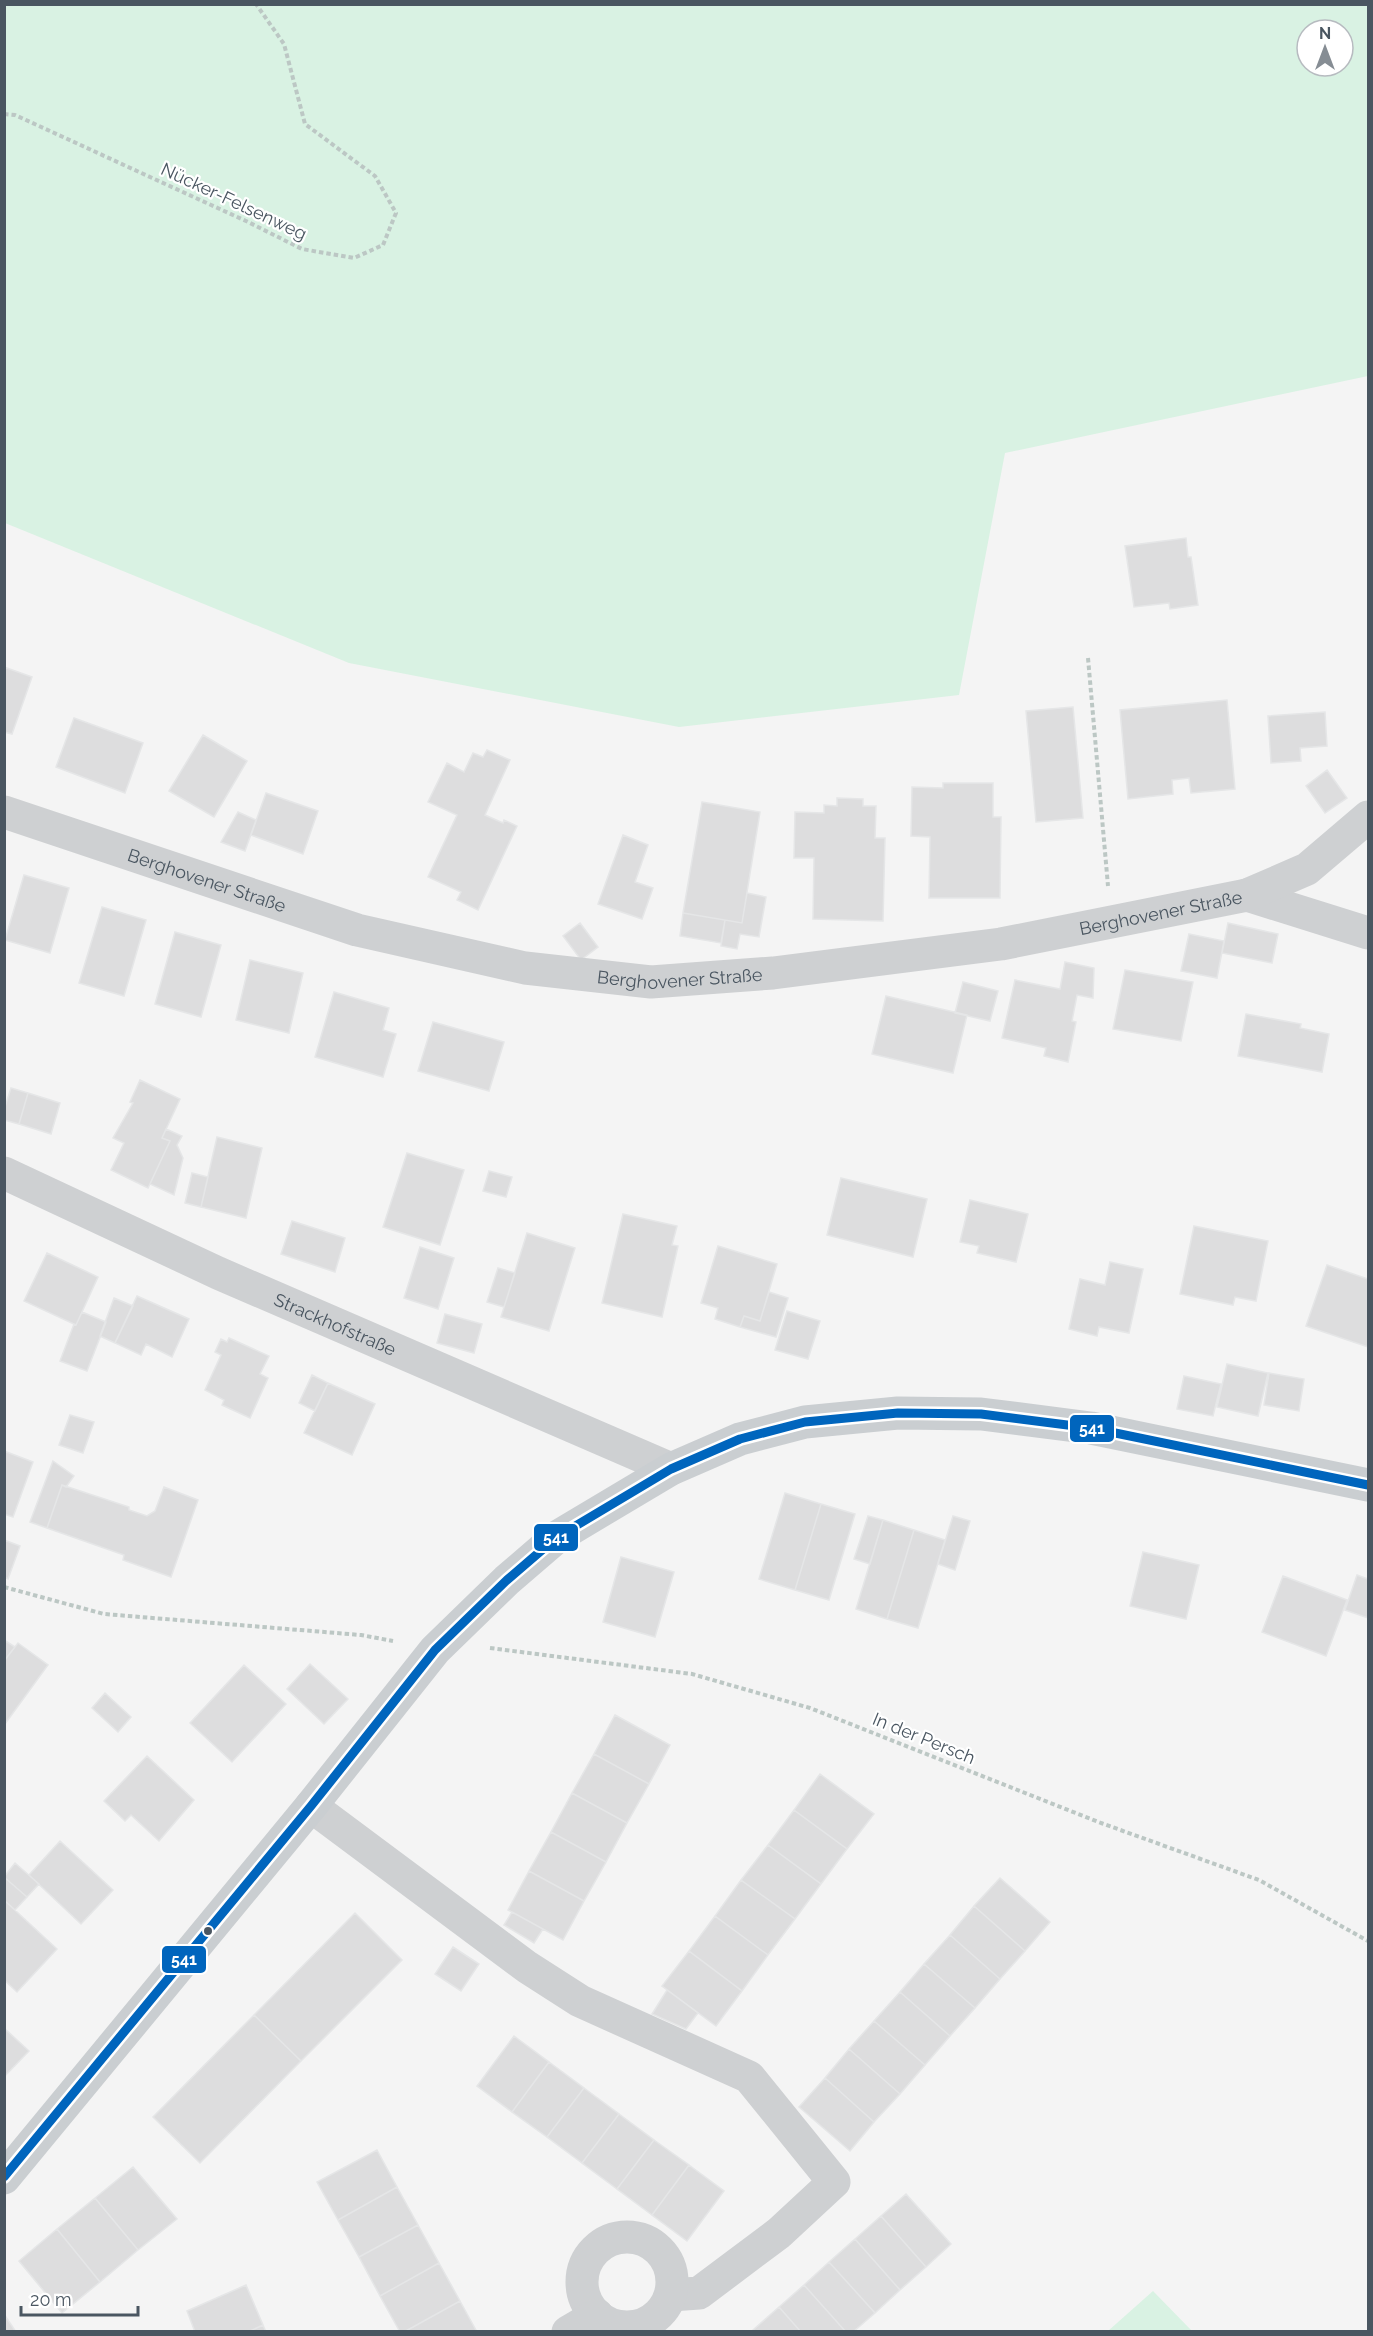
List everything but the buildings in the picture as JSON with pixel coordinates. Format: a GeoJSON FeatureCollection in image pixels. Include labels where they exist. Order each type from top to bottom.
{"type":"FeatureCollection","features":[{"type":"Feature","properties":{"kind":"main road"},"geometry":{"type":"LineString","coordinates":[[4,2178],[440,1646],[507,1580],[557,1537],[671,1469],[740,1438],[805,1422],[898,1413],[969,1414],[1091,1428],[1368,1485]]}},
{"type":"Feature","properties":{"kind":"street","name":"Berghovener Straße"},"geometry":{"type":"LineString","coordinates":[[4,812],[357,930],[525,968],[651,982],[773,973],[978,947],[1247,895],[1368,933]]}},
{"type":"Feature","properties":{"kind":"street"},"geometry":{"type":"LineString","coordinates":[[1247,895],[1306,869],[1368,817]]}},
{"type":"Feature","properties":{"kind":"street","name":"Strackhofstraße"},"geometry":{"type":"LineString","coordinates":[[4,1173],[228,1278],[671,1469]]}},
{"type":"Feature","properties":{"kind":"street"},"geometry":{"type":"LineString","coordinates":[[311,1806],[527,1967],[580,2001],[749,2077],[834,2182],[779,2233],[699,2293],[671,2295]]}},
{"type":"Feature","properties":{"kind":"street"},"geometry":{"type":"LineString","coordinates":[[622,2237],[651,2244],[662,2254],[669,2266],[672,2280],[671,2295],[664,2309],[653,2319],[640,2326],[624,2327],[610,2324],[597,2315],[588,2304],[583,2290],[583,2276],[587,2261],[596,2250],[622,2237]]}},
{"type":"Feature","properties":{"kind":"street"},"geometry":{"type":"LineString","coordinates":[[568,2331],[597,2315]]}},
{"type":"Feature","properties":{"kind":"path","name":"Nücker-Felsenweg"},"geometry":{"type":"LineString","coordinates":[[4,114],[15,115],[302,249],[354,258],[383,245],[396,213],[375,176],[305,124],[284,45],[256,4]]}},
{"type":"Feature","properties":{"kind":"path"},"geometry":{"type":"LineString","coordinates":[[1088,658],[1112,922]]}},
{"type":"Feature","properties":{"kind":"path","name":"In der Persch"},"geometry":{"type":"LineString","coordinates":[[4,1587],[104,1614],[361,1635],[692,1674],[810,1708],[1101,1823],[1259,1881],[1368,1941]]}},
{"type":"Feature","properties":{"kind":"green space"},"geometry":{"type":"Polygon","coordinates":[[[4,5],[1368,5],[1368,376],[1005,453],[959,695],[679,727],[349,663],[5,523],[4,5]]]}},
{"type":"Feature","properties":{"kind":"green space"},"geometry":{"type":"Polygon","coordinates":[[[1153,2291],[1192,2331],[1108,2331],[1153,2291]]]}},
{"type":"Feature","properties":{"kind":"transit line","name":"541"},"geometry":{"type":"LineString","coordinates":[[4,2177],[311,1806],[435,1650],[507,1580],[557,1537],[671,1469],[740,1439],[805,1422],[898,1413],[981,1414],[1091,1428],[1368,1485]]}}]}
